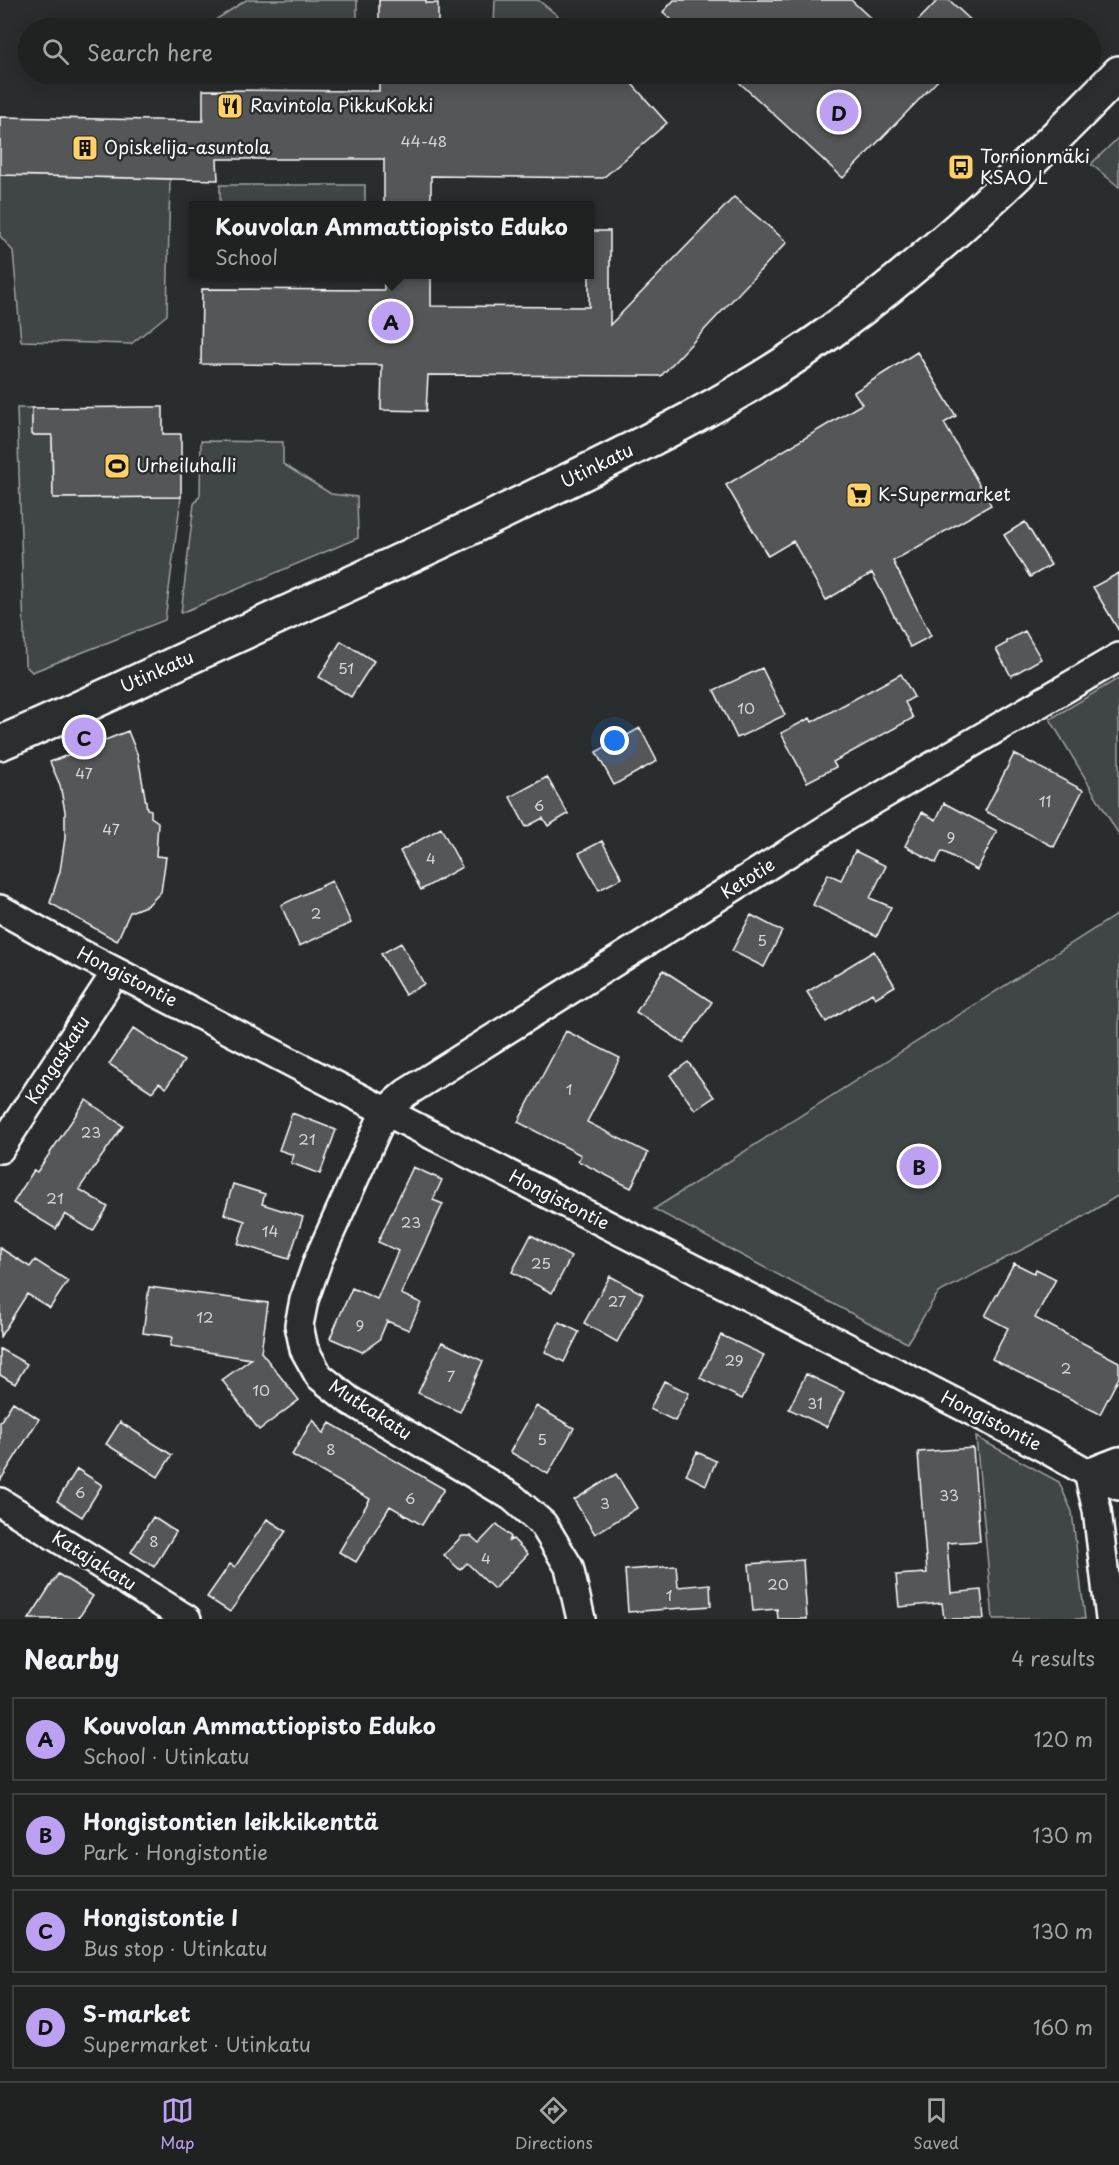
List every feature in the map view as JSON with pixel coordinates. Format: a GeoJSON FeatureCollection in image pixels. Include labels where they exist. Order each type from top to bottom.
{"type":"FeatureCollection","features":[{"type":"Feature","properties":{"kind":"street","name":"Utinkatu"},"geometry":{"type":"LineString","coordinates":[[0,743],[433,546],[639,445],[762,378],[829,334],[976,215],[1119,74]]}},
{"type":"Feature","properties":{"kind":"street","name":"Ketotie"},"geometry":{"type":"LineString","coordinates":[[385,1111],[406,1093],[848,816],[1119,657]]}},
{"type":"Feature","properties":{"kind":"street","name":"Hongistontie"},"geometry":{"type":"LineString","coordinates":[[0,909],[116,972],[385,1111],[1046,1449],[1088,1473],[1119,1486]]}},
{"type":"Feature","properties":{"kind":"street","name":"Kangaskatu"},"geometry":{"type":"LineString","coordinates":[[0,1149],[116,972]]}},
{"type":"Feature","properties":{"kind":"street","name":"Mutkakatu"},"geometry":{"type":"LineString","coordinates":[[385,1111],[318,1260],[304,1300],[299,1325],[304,1349],[319,1376],[349,1400],[513,1497],[543,1524],[569,1567],[581,1619]]}},
{"type":"Feature","properties":{"kind":"street"},"geometry":{"type":"LineString","coordinates":[[1110,1619],[1097,1510],[1088,1473],[1119,1461]]}},
{"type":"Feature","properties":{"kind":"street","name":"Katajakatu"},"geometry":{"type":"LineString","coordinates":[[0,1502],[187,1619]]}},
{"type":"Feature","properties":{"kind":"shaded area"},"geometry":{"type":"Polygon","coordinates":[[[246,0],[357,0],[357,18],[218,18],[246,0]]]}},
{"type":"Feature","properties":{"kind":"shaded area"},"geometry":{"type":"Polygon","coordinates":[[[495,0],[538,0],[560,18],[494,18],[495,0]]]}},
{"type":"Feature","properties":{"kind":"shaded area"},"geometry":{"type":"Polygon","coordinates":[[[1119,137],[1119,187],[1091,164],[1119,137]]]}},
{"type":"Feature","properties":{"kind":"shaded area"},"geometry":{"type":"Polygon","coordinates":[[[0,175],[170,179],[167,315],[131,344],[21,341],[13,251],[0,236],[0,175]]]}},
{"type":"Feature","properties":{"kind":"shaded area"},"geometry":{"type":"Polygon","coordinates":[[[220,185],[365,185],[365,201],[220,201],[220,185]]]}},
{"type":"Feature","properties":{"kind":"shaded area"},"geometry":{"type":"Polygon","coordinates":[[[17,408],[32,408],[33,435],[52,435],[53,498],[181,497],[165,620],[32,672],[25,665],[17,408]]]}},
{"type":"Feature","properties":{"kind":"shaded area"},"geometry":{"type":"Polygon","coordinates":[[[201,441],[283,442],[283,464],[331,494],[357,497],[358,538],[181,613],[194,504],[200,495],[201,441]]]}},
{"type":"Feature","properties":{"kind":"shaded area"},"geometry":{"type":"Polygon","coordinates":[[[1119,678],[1119,835],[1050,719],[1119,678]]]}},
{"type":"Feature","properties":{"kind":"shaded area"},"geometry":{"type":"Polygon","coordinates":[[[1119,913],[1119,1195],[1066,1227],[938,1293],[907,1343],[654,1209],[1119,913]]]}},
{"type":"Feature","properties":{"kind":"shaded area"},"geometry":{"type":"Polygon","coordinates":[[[976,1437],[1059,1482],[1072,1512],[1085,1619],[993,1619],[976,1437]]]}},
{"type":"Feature","properties":{"kind":"building"},"geometry":{"type":"Polygon","coordinates":[[[379,0],[426,0],[426,3],[438,3],[438,18],[379,18],[379,0]]]}},
{"type":"Feature","properties":{"kind":"building"},"geometry":{"type":"Polygon","coordinates":[[[674,0],[851,0],[870,18],[670,18],[663,12],[674,0]]]}},
{"type":"Feature","properties":{"kind":"building"},"geometry":{"type":"Polygon","coordinates":[[[938,0],[949,0],[968,18],[921,18],[938,0]]]}},
{"type":"Feature","properties":{"kind":"building"},"geometry":{"type":"Polygon","coordinates":[[[379,84],[632,84],[667,123],[603,178],[431,176],[431,201],[384,201],[384,159],[217,159],[218,180],[0,175],[0,117],[203,121],[203,90],[379,91],[379,84]]]}},
{"type":"Feature","properties":{"kind":"building"},"geometry":{"type":"Polygon","coordinates":[[[741,84],[934,84],[843,178],[741,84]]]}},
{"type":"Feature","properties":{"kind":"building"},"geometry":{"type":"Polygon","coordinates":[[[734,197],[787,242],[661,376],[428,375],[426,411],[381,410],[382,365],[201,364],[202,289],[384,290],[384,279],[431,279],[431,306],[589,307],[589,279],[594,279],[594,231],[610,231],[610,325],[734,197]]]}},
{"type":"Feature","properties":{"kind":"building","name":"K-Supermarket"},"geometry":{"type":"Polygon","coordinates":[[[917,352],[956,416],[944,423],[991,505],[893,561],[931,636],[910,647],[872,573],[826,600],[793,541],[768,556],[726,485],[862,404],[854,392],[917,352]]]}},
{"type":"Feature","properties":{"kind":"building","name":"Urheiluhalli"},"geometry":{"type":"Polygon","coordinates":[[[163,407],[163,434],[181,434],[181,497],[53,498],[52,435],[32,435],[32,408],[163,407]]]}},
{"type":"Feature","properties":{"kind":"building"},"geometry":{"type":"Polygon","coordinates":[[[1025,522],[1051,565],[1030,577],[1004,535],[1025,522]]]}},
{"type":"Feature","properties":{"kind":"building"},"geometry":{"type":"Polygon","coordinates":[[[1119,573],[1119,631],[1093,587],[1119,573]]]}},
{"type":"Feature","properties":{"kind":"building"},"geometry":{"type":"Polygon","coordinates":[[[1025,631],[1041,659],[1011,676],[996,649],[1025,631]]]}},
{"type":"Feature","properties":{"kind":"building"},"geometry":{"type":"Polygon","coordinates":[[[341,641],[374,661],[351,697],[319,677],[341,641]]]}},
{"type":"Feature","properties":{"kind":"building"},"geometry":{"type":"Polygon","coordinates":[[[762,668],[785,715],[737,738],[714,690],[762,668]]]}},
{"type":"Feature","properties":{"kind":"building"},"geometry":{"type":"Polygon","coordinates":[[[901,674],[914,697],[905,702],[913,718],[833,762],[836,767],[807,782],[781,733],[810,718],[812,722],[901,674]]]}},
{"type":"Feature","properties":{"kind":"building"},"geometry":{"type":"Polygon","coordinates":[[[640,728],[657,761],[614,785],[596,752],[640,728]]]}},
{"type":"Feature","properties":{"kind":"building"},"geometry":{"type":"Polygon","coordinates":[[[128,731],[138,756],[147,809],[151,810],[151,817],[158,822],[156,856],[166,857],[161,892],[148,905],[130,912],[117,941],[50,903],[60,871],[65,838],[65,811],[60,785],[50,762],[128,731]]]}},
{"type":"Feature","properties":{"kind":"building"},"geometry":{"type":"Polygon","coordinates":[[[1014,754],[1083,790],[1054,847],[985,811],[1014,754]]]}},
{"type":"Feature","properties":{"kind":"building"},"geometry":{"type":"Polygon","coordinates":[[[547,777],[568,814],[548,826],[543,818],[526,827],[510,797],[547,777]]]}},
{"type":"Feature","properties":{"kind":"building"},"geometry":{"type":"Polygon","coordinates":[[[944,803],[997,831],[977,870],[942,851],[936,863],[905,846],[922,812],[936,820],[944,803]]]}},
{"type":"Feature","properties":{"kind":"building"},"geometry":{"type":"Polygon","coordinates":[[[441,828],[462,867],[421,890],[400,851],[441,828]]]}},
{"type":"Feature","properties":{"kind":"building"},"geometry":{"type":"Polygon","coordinates":[[[602,841],[622,878],[599,890],[579,853],[602,841]]]}},
{"type":"Feature","properties":{"kind":"building"},"geometry":{"type":"Polygon","coordinates":[[[855,851],[886,866],[870,898],[891,907],[877,936],[813,905],[828,874],[841,880],[855,851]]]}},
{"type":"Feature","properties":{"kind":"building"},"geometry":{"type":"Polygon","coordinates":[[[332,881],[351,923],[299,946],[281,905],[332,881]]]}},
{"type":"Feature","properties":{"kind":"building"},"geometry":{"type":"Polygon","coordinates":[[[751,915],[782,931],[764,967],[732,951],[751,915]]]}},
{"type":"Feature","properties":{"kind":"building"},"geometry":{"type":"Polygon","coordinates":[[[401,943],[424,984],[405,995],[381,954],[401,943]]]}},
{"type":"Feature","properties":{"kind":"building"},"geometry":{"type":"Polygon","coordinates":[[[874,951],[895,986],[875,998],[872,993],[826,1022],[807,992],[874,951]]]}},
{"type":"Feature","properties":{"kind":"building"},"geometry":{"type":"Polygon","coordinates":[[[663,970],[712,1002],[684,1043],[636,1012],[663,970]]]}},
{"type":"Feature","properties":{"kind":"building"},"geometry":{"type":"Polygon","coordinates":[[[134,1028],[184,1061],[166,1088],[159,1083],[152,1092],[109,1064],[134,1028]]]}},
{"type":"Feature","properties":{"kind":"building"},"geometry":{"type":"Polygon","coordinates":[[[566,1031],[620,1058],[587,1122],[648,1153],[631,1188],[578,1161],[581,1155],[518,1122],[566,1031]]]}},
{"type":"Feature","properties":{"kind":"building"},"geometry":{"type":"Polygon","coordinates":[[[688,1062],[714,1097],[695,1110],[670,1075],[688,1062]]]}},
{"type":"Feature","properties":{"kind":"building"},"geometry":{"type":"Polygon","coordinates":[[[86,1100],[123,1126],[79,1189],[108,1207],[93,1231],[65,1214],[56,1229],[13,1203],[34,1170],[37,1172],[86,1100]]]}},
{"type":"Feature","properties":{"kind":"building"},"geometry":{"type":"Polygon","coordinates":[[[292,1113],[336,1130],[320,1174],[291,1163],[294,1155],[279,1150],[292,1113]]]}},
{"type":"Feature","properties":{"kind":"building"},"geometry":{"type":"Polygon","coordinates":[[[413,1167],[442,1180],[433,1200],[443,1204],[401,1294],[421,1303],[409,1330],[387,1321],[379,1340],[362,1352],[330,1338],[352,1288],[377,1299],[398,1251],[378,1242],[413,1167]]]}},
{"type":"Feature","properties":{"kind":"building"},"geometry":{"type":"Polygon","coordinates":[[[233,1184],[265,1194],[262,1204],[303,1217],[289,1259],[238,1244],[245,1221],[224,1214],[233,1184]]]}},
{"type":"Feature","properties":{"kind":"building"},"geometry":{"type":"Polygon","coordinates":[[[531,1235],[571,1257],[552,1293],[512,1272],[531,1235]]]}},
{"type":"Feature","properties":{"kind":"building"},"geometry":{"type":"Polygon","coordinates":[[[0,1248],[30,1267],[35,1260],[68,1281],[50,1308],[27,1294],[0,1337],[0,1248]]]}},
{"type":"Feature","properties":{"kind":"building"},"geometry":{"type":"Polygon","coordinates":[[[1014,1263],[1034,1273],[1036,1269],[1056,1279],[1035,1318],[1119,1362],[1119,1377],[1100,1414],[992,1359],[1008,1328],[985,1316],[1014,1263]]]}},
{"type":"Feature","properties":{"kind":"building"},"geometry":{"type":"Polygon","coordinates":[[[610,1276],[643,1294],[617,1342],[584,1323],[610,1276]]]}},
{"type":"Feature","properties":{"kind":"building"},"geometry":{"type":"Polygon","coordinates":[[[149,1287],[268,1303],[261,1352],[299,1400],[259,1430],[222,1380],[251,1359],[170,1346],[172,1337],[143,1333],[149,1287]]]}},
{"type":"Feature","properties":{"kind":"building"},"geometry":{"type":"Polygon","coordinates":[[[559,1322],[579,1332],[564,1362],[545,1352],[559,1322]]]}},
{"type":"Feature","properties":{"kind":"building"},"geometry":{"type":"Polygon","coordinates":[[[721,1335],[764,1355],[742,1399],[700,1378],[721,1335]]]}},
{"type":"Feature","properties":{"kind":"building"},"geometry":{"type":"Polygon","coordinates":[[[442,1342],[483,1361],[460,1412],[418,1393],[442,1342]]]}},
{"type":"Feature","properties":{"kind":"building"},"geometry":{"type":"Polygon","coordinates":[[[0,1349],[27,1364],[15,1384],[0,1375],[0,1349]]]}},
{"type":"Feature","properties":{"kind":"building"},"geometry":{"type":"Polygon","coordinates":[[[806,1374],[844,1392],[827,1427],[789,1409],[806,1374]]]}},
{"type":"Feature","properties":{"kind":"building"},"geometry":{"type":"Polygon","coordinates":[[[664,1381],[689,1393],[675,1421],[650,1409],[664,1381]]]}},
{"type":"Feature","properties":{"kind":"building"},"geometry":{"type":"Polygon","coordinates":[[[13,1402],[39,1419],[0,1481],[0,1422],[13,1402]]]}},
{"type":"Feature","properties":{"kind":"building"},"geometry":{"type":"Polygon","coordinates":[[[536,1406],[574,1428],[548,1474],[510,1452],[536,1406]]]}},
{"type":"Feature","properties":{"kind":"building"},"geometry":{"type":"Polygon","coordinates":[[[313,1419],[323,1434],[330,1423],[444,1489],[422,1525],[390,1506],[356,1562],[339,1552],[370,1499],[292,1455],[313,1419]]]}},
{"type":"Feature","properties":{"kind":"building"},"geometry":{"type":"Polygon","coordinates":[[[120,1422],[172,1455],[158,1477],[106,1444],[120,1422]]]}},
{"type":"Feature","properties":{"kind":"building"},"geometry":{"type":"Polygon","coordinates":[[[973,1448],[980,1541],[947,1543],[951,1593],[981,1590],[984,1619],[944,1619],[942,1603],[899,1607],[896,1575],[927,1573],[918,1452],[973,1448]]]}},
{"type":"Feature","properties":{"kind":"building"},"geometry":{"type":"Polygon","coordinates":[[[697,1452],[716,1461],[706,1485],[686,1475],[697,1452]]]}},
{"type":"Feature","properties":{"kind":"building"},"geometry":{"type":"Polygon","coordinates":[[[77,1469],[102,1485],[82,1517],[57,1501],[77,1469]]]}},
{"type":"Feature","properties":{"kind":"building"},"geometry":{"type":"Polygon","coordinates":[[[616,1474],[637,1508],[595,1534],[574,1500],[616,1474]]]}},
{"type":"Feature","properties":{"kind":"building"},"geometry":{"type":"Polygon","coordinates":[[[153,1517],[176,1532],[154,1567],[131,1552],[153,1517]]]}},
{"type":"Feature","properties":{"kind":"building"},"geometry":{"type":"Polygon","coordinates":[[[267,1519],[286,1531],[230,1612],[207,1597],[230,1564],[235,1567],[267,1519]]]}},
{"type":"Feature","properties":{"kind":"building"},"geometry":{"type":"Polygon","coordinates":[[[497,1524],[511,1537],[509,1541],[513,1539],[528,1554],[494,1589],[467,1563],[460,1570],[444,1555],[462,1536],[471,1536],[479,1543],[497,1524]]]}},
{"type":"Feature","properties":{"kind":"building"},"geometry":{"type":"Polygon","coordinates":[[[803,1560],[807,1619],[778,1619],[777,1609],[753,1611],[749,1564],[803,1560]]]}},
{"type":"Feature","properties":{"kind":"building"},"geometry":{"type":"Polygon","coordinates":[[[676,1566],[678,1587],[710,1584],[711,1606],[628,1612],[625,1570],[676,1566]]]}},
{"type":"Feature","properties":{"kind":"building"},"geometry":{"type":"Polygon","coordinates":[[[58,1574],[93,1596],[78,1619],[29,1619],[58,1574]]]}},
{"type":"Feature","properties":{"kind":"place","name":"Ravintola PikkuKokki"},"geometry":{"type":"Point","coordinates":[230,106]}},
{"type":"Feature","properties":{"kind":"place","name":"S-market"},"geometry":{"type":"Point","coordinates":[839,112]}},
{"type":"Feature","properties":{"kind":"place","name":"Opiskelija-asuntola"},"geometry":{"type":"Point","coordinates":[85,148]}},
{"type":"Feature","properties":{"kind":"place","name":"Tornionmäki KSAO L"},"geometry":{"type":"Point","coordinates":[961,167]}},
{"type":"Feature","properties":{"kind":"place","name":"Kouvolan Ammattiopisto Eduko"},"geometry":{"type":"Point","coordinates":[391,321]}},
{"type":"Feature","properties":{"kind":"place","name":"Urheiluhalli"},"geometry":{"type":"Point","coordinates":[117,466]}},
{"type":"Feature","properties":{"kind":"place","name":"K-Supermarket"},"geometry":{"type":"Point","coordinates":[859,495]}},
{"type":"Feature","properties":{"kind":"place","name":"Hongistontie I"},"geometry":{"type":"Point","coordinates":[84,737]}},
{"type":"Feature","properties":{"kind":"place","name":"Hongistontien leikkikenttä"},"geometry":{"type":"Point","coordinates":[919,1166]}}]}
